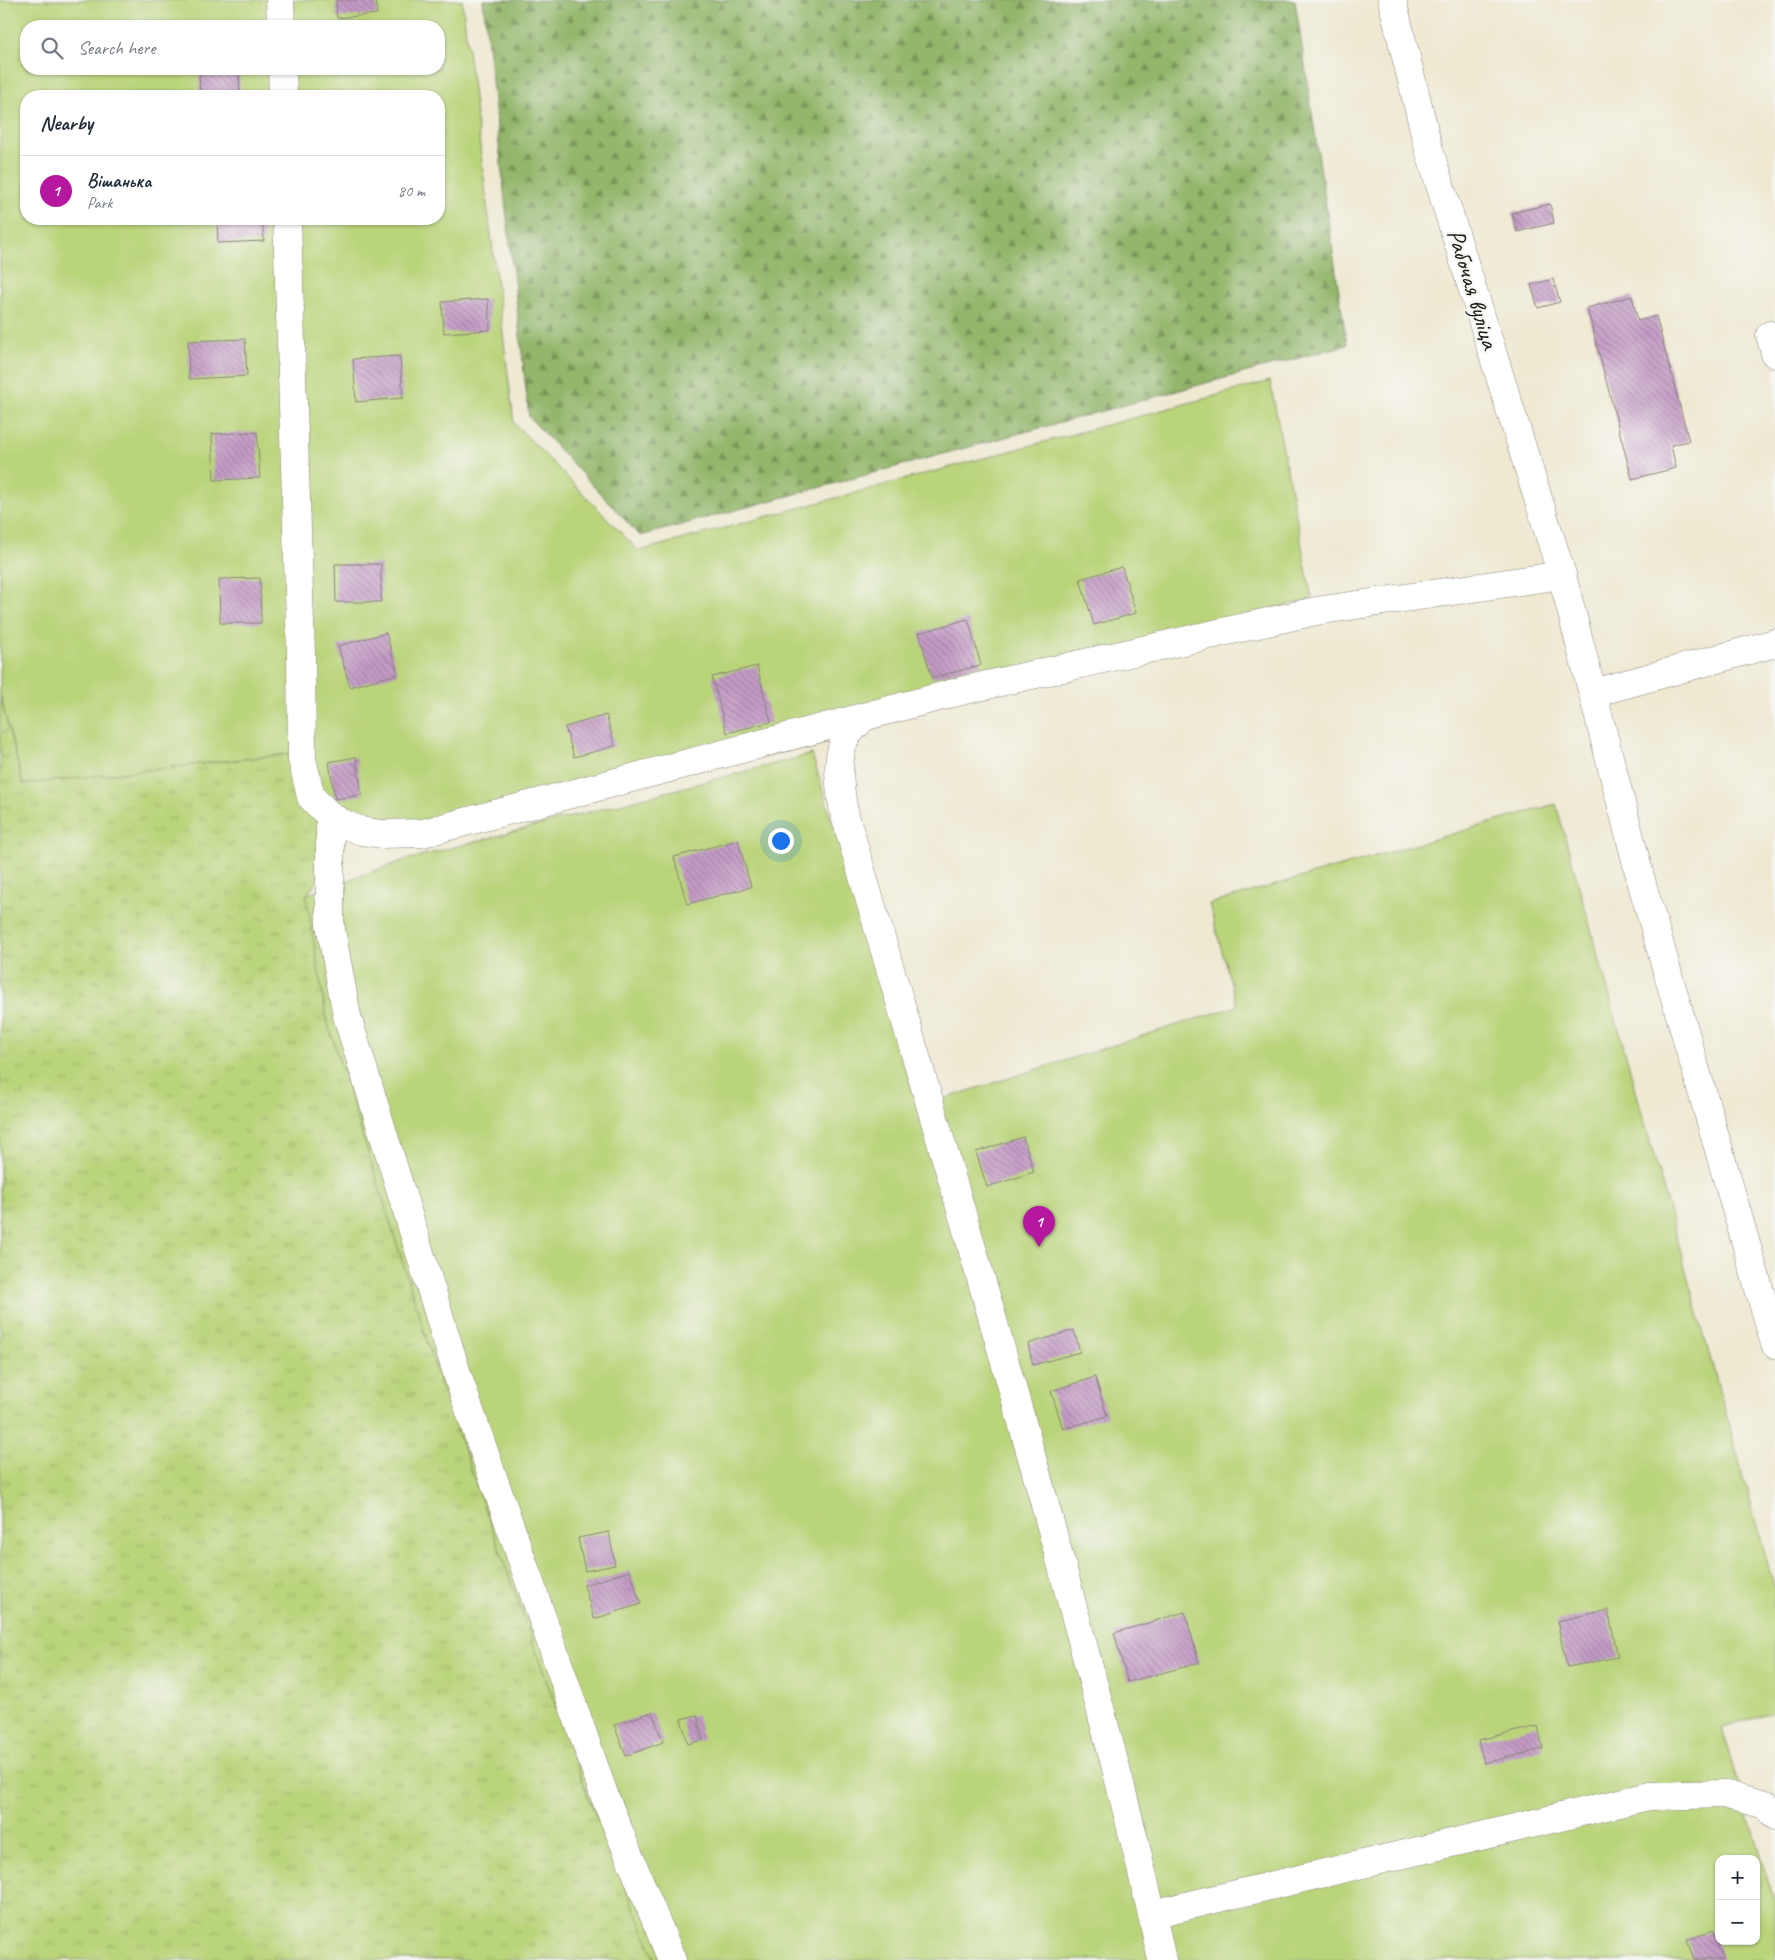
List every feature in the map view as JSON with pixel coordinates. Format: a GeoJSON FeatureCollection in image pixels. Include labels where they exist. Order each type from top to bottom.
{"type":"FeatureCollection","features":[{"type":"Feature","properties":{"kind":"street"},"geometry":{"type":"LineString","coordinates":[[280,0],[281,20]]}},
{"type":"Feature","properties":{"kind":"street","name":"Рабочая вуліца"},"geometry":{"type":"LineString","coordinates":[[1392,0],[1429,150],[1562,575],[1642,884],[1775,1344]]}},
{"type":"Feature","properties":{"kind":"street"},"geometry":{"type":"LineString","coordinates":[[282,75],[283,90]]}},
{"type":"Feature","properties":{"kind":"street"},"geometry":{"type":"LineString","coordinates":[[287,225],[301,644],[302,759],[311,797],[330,816],[361,831],[381,834],[423,833],[966,690],[1316,611],[1562,575]]}},
{"type":"Feature","properties":{"kind":"street"},"geometry":{"type":"LineString","coordinates":[[1593,693],[1775,643]]}},
{"type":"Feature","properties":{"kind":"street"},"geometry":{"type":"LineString","coordinates":[[863,717],[846,738],[840,761],[839,784],[844,812],[1039,1480],[1099,1704],[1162,1960]]}},
{"type":"Feature","properties":{"kind":"street"},"geometry":{"type":"LineString","coordinates":[[330,816],[330,924],[347,1016],[460,1383],[605,1797],[672,1960]]}},
{"type":"Feature","properties":{"kind":"street"},"geometry":{"type":"LineString","coordinates":[[1152,1914],[1648,1796],[1723,1794],[1766,1805],[1775,1815]]}},
{"type":"Feature","properties":{"kind":"green space"},"geometry":{"type":"Polygon","coordinates":[[[0,0],[462,0],[514,423],[639,551],[1270,381],[1312,599],[423,824],[358,822],[319,794],[305,752],[23,784],[0,695],[0,0]]]}},
{"type":"Feature","properties":{"kind":"green space"},"geometry":{"type":"Polygon","coordinates":[[[483,0],[1295,0],[1347,345],[640,536],[529,417],[483,0]]]}},
{"type":"Feature","properties":{"kind":"green space"},"geometry":{"type":"Polygon","coordinates":[[[0,695],[23,784],[306,752],[358,822],[307,895],[327,1021],[442,1388],[590,1802],[657,1960],[0,1960],[0,695]]]}},
{"type":"Feature","properties":{"kind":"green space"},"geometry":{"type":"Polygon","coordinates":[[[812,754],[918,1107],[1237,1006],[1209,904],[1556,804],[1775,1590],[1775,1711],[1721,1728],[1775,1903],[1775,1960],[656,1960],[590,1802],[442,1388],[327,1021],[306,895],[405,860],[812,754]]]}},
{"type":"Feature","properties":{"kind":"building"},"geometry":{"type":"Polygon","coordinates":[[[336,0],[376,0],[377,14],[337,18],[336,0]]]}},
{"type":"Feature","properties":{"kind":"building"},"geometry":{"type":"Polygon","coordinates":[[[199,75],[239,75],[240,90],[200,90],[199,75]]]}},
{"type":"Feature","properties":{"kind":"building"},"geometry":{"type":"Polygon","coordinates":[[[1550,204],[1554,223],[1517,232],[1512,213],[1550,204]]]}},
{"type":"Feature","properties":{"kind":"building"},"geometry":{"type":"Polygon","coordinates":[[[217,225],[263,225],[264,241],[218,243],[217,225]]]}},
{"type":"Feature","properties":{"kind":"building"},"geometry":{"type":"Polygon","coordinates":[[[1553,279],[1560,302],[1538,308],[1531,285],[1553,279]]]}},
{"type":"Feature","properties":{"kind":"building"},"geometry":{"type":"Polygon","coordinates":[[[1632,296],[1638,321],[1656,316],[1689,441],[1671,445],[1676,468],[1632,479],[1587,308],[1632,296]]]}},
{"type":"Feature","properties":{"kind":"building"},"geometry":{"type":"Polygon","coordinates":[[[488,299],[490,330],[444,333],[442,302],[488,299]]]}},
{"type":"Feature","properties":{"kind":"building"},"geometry":{"type":"Polygon","coordinates":[[[245,339],[247,376],[189,379],[188,341],[245,339]]]}},
{"type":"Feature","properties":{"kind":"building"},"geometry":{"type":"Polygon","coordinates":[[[400,356],[403,398],[356,402],[353,359],[400,356]]]}},
{"type":"Feature","properties":{"kind":"building"},"geometry":{"type":"Polygon","coordinates":[[[257,432],[260,478],[214,480],[212,434],[257,432]]]}},
{"type":"Feature","properties":{"kind":"building"},"geometry":{"type":"Polygon","coordinates":[[[335,564],[381,564],[381,602],[336,602],[335,564]]]}},
{"type":"Feature","properties":{"kind":"building"},"geometry":{"type":"Polygon","coordinates":[[[1122,567],[1136,613],[1094,625],[1080,579],[1122,567]]]}},
{"type":"Feature","properties":{"kind":"building"},"geometry":{"type":"Polygon","coordinates":[[[260,578],[261,623],[220,623],[219,579],[260,578]]]}},
{"type":"Feature","properties":{"kind":"building"},"geometry":{"type":"Polygon","coordinates":[[[968,619],[981,665],[932,678],[919,633],[968,619]]]}},
{"type":"Feature","properties":{"kind":"building"},"geometry":{"type":"Polygon","coordinates":[[[386,633],[398,674],[350,687],[338,646],[386,633]]]}},
{"type":"Feature","properties":{"kind":"building"},"geometry":{"type":"Polygon","coordinates":[[[757,666],[771,722],[727,733],[712,677],[757,666]]]}},
{"type":"Feature","properties":{"kind":"building"},"geometry":{"type":"Polygon","coordinates":[[[606,715],[615,746],[574,757],[565,727],[606,715]]]}},
{"type":"Feature","properties":{"kind":"building"},"geometry":{"type":"Polygon","coordinates":[[[356,757],[362,795],[335,799],[329,762],[356,757]]]}},
{"type":"Feature","properties":{"kind":"building"},"geometry":{"type":"Polygon","coordinates":[[[738,840],[751,887],[687,904],[674,857],[738,840]]]}},
{"type":"Feature","properties":{"kind":"building"},"geometry":{"type":"Polygon","coordinates":[[[1023,1137],[1034,1172],[987,1187],[976,1152],[1023,1137]]]}},
{"type":"Feature","properties":{"kind":"building"},"geometry":{"type":"Polygon","coordinates":[[[1074,1330],[1080,1352],[1033,1365],[1028,1344],[1074,1330]]]}},
{"type":"Feature","properties":{"kind":"building"},"geometry":{"type":"Polygon","coordinates":[[[1095,1377],[1107,1416],[1063,1429],[1051,1391],[1095,1377]]]}},
{"type":"Feature","properties":{"kind":"building"},"geometry":{"type":"Polygon","coordinates":[[[609,1532],[615,1565],[585,1571],[578,1538],[609,1532]]]}},
{"type":"Feature","properties":{"kind":"building"},"geometry":{"type":"Polygon","coordinates":[[[630,1571],[641,1604],[594,1619],[584,1585],[630,1571]]]}},
{"type":"Feature","properties":{"kind":"building"},"geometry":{"type":"Polygon","coordinates":[[[1608,1610],[1618,1657],[1567,1667],[1557,1621],[1608,1610]]]}},
{"type":"Feature","properties":{"kind":"building"},"geometry":{"type":"Polygon","coordinates":[[[1185,1612],[1199,1663],[1128,1682],[1114,1633],[1185,1612]]]}},
{"type":"Feature","properties":{"kind":"building"},"geometry":{"type":"Polygon","coordinates":[[[652,1712],[663,1742],[626,1756],[614,1725],[652,1712]]]}},
{"type":"Feature","properties":{"kind":"building"},"geometry":{"type":"Polygon","coordinates":[[[697,1715],[703,1740],[688,1744],[681,1719],[697,1715]]]}},
{"type":"Feature","properties":{"kind":"building"},"geometry":{"type":"Polygon","coordinates":[[[1538,1726],[1543,1749],[1484,1763],[1478,1740],[1538,1726]]]}},
{"type":"Feature","properties":{"kind":"building"},"geometry":{"type":"Polygon","coordinates":[[[1713,1930],[1715,1945],[1718,1945],[1723,1960],[1694,1960],[1687,1939],[1713,1930]]]}},
{"type":"Feature","properties":{"kind":"place","name":"Вішанька"},"geometry":{"type":"Point","coordinates":[1039,1247]}}]}
